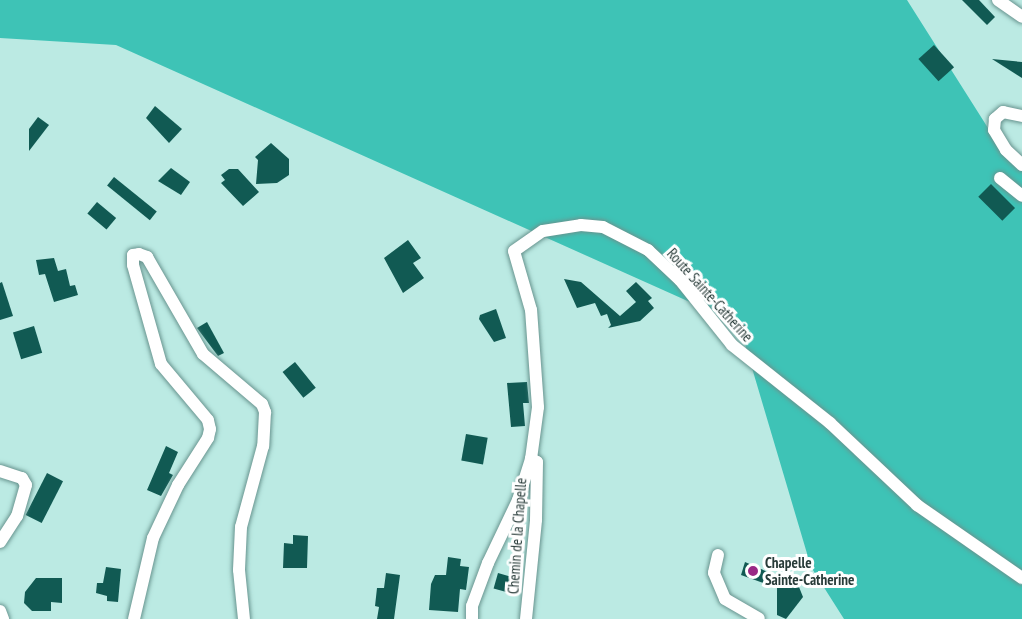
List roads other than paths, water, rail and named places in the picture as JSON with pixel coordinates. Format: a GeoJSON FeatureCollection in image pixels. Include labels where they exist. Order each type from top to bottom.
{"type":"FeatureCollection","features":[{"type":"Feature","properties":{"kind":"street"},"geometry":{"type":"LineString","coordinates":[[998,0],[1022,16]]}},
{"type":"Feature","properties":{"kind":"street"},"geometry":{"type":"LineString","coordinates":[[1022,116],[1003,112],[994,119],[994,130],[1006,150],[1022,165]]}},
{"type":"Feature","properties":{"kind":"street"},"geometry":{"type":"LineString","coordinates":[[1000,178],[1022,196]]}},
{"type":"Feature","properties":{"kind":"street","name":"Route Sainte-Catherine"},"geometry":{"type":"LineString","coordinates":[[472,619],[472,606],[518,500],[531,459],[538,407],[536,351],[531,310],[514,251],[543,231],[581,225],[603,227],[628,237],[662,261],[732,345],[830,423],[901,492],[1022,578]]}},
{"type":"Feature","properties":{"kind":"street"},"geometry":{"type":"LineString","coordinates":[[134,619],[153,538],[178,485],[208,438],[210,429],[208,420],[161,364],[133,265],[133,255],[139,254],[147,257],[203,354],[262,404],[265,412],[263,446],[241,526],[239,570],[244,619]]}},
{"type":"Feature","properties":{"kind":"street","name":"Chemin de la Chapelle"},"geometry":{"type":"LineString","coordinates":[[526,619],[536,520],[537,462],[531,459]]}},
{"type":"Feature","properties":{"kind":"street"},"geometry":{"type":"LineString","coordinates":[[0,471],[22,478],[26,485],[17,516],[0,542]]}},
{"type":"Feature","properties":{"kind":"street"},"geometry":{"type":"LineString","coordinates":[[718,555],[714,573],[725,599],[759,619]]}},
{"type":"Feature","properties":{"kind":"street"},"geometry":{"type":"LineString","coordinates":[[0,611],[3,619]]}},
{"type":"Feature","properties":{"kind":"place","name":"Chapelle Sainte-Catherine"},"geometry":{"type":"Point","coordinates":[753,571]}}]}
